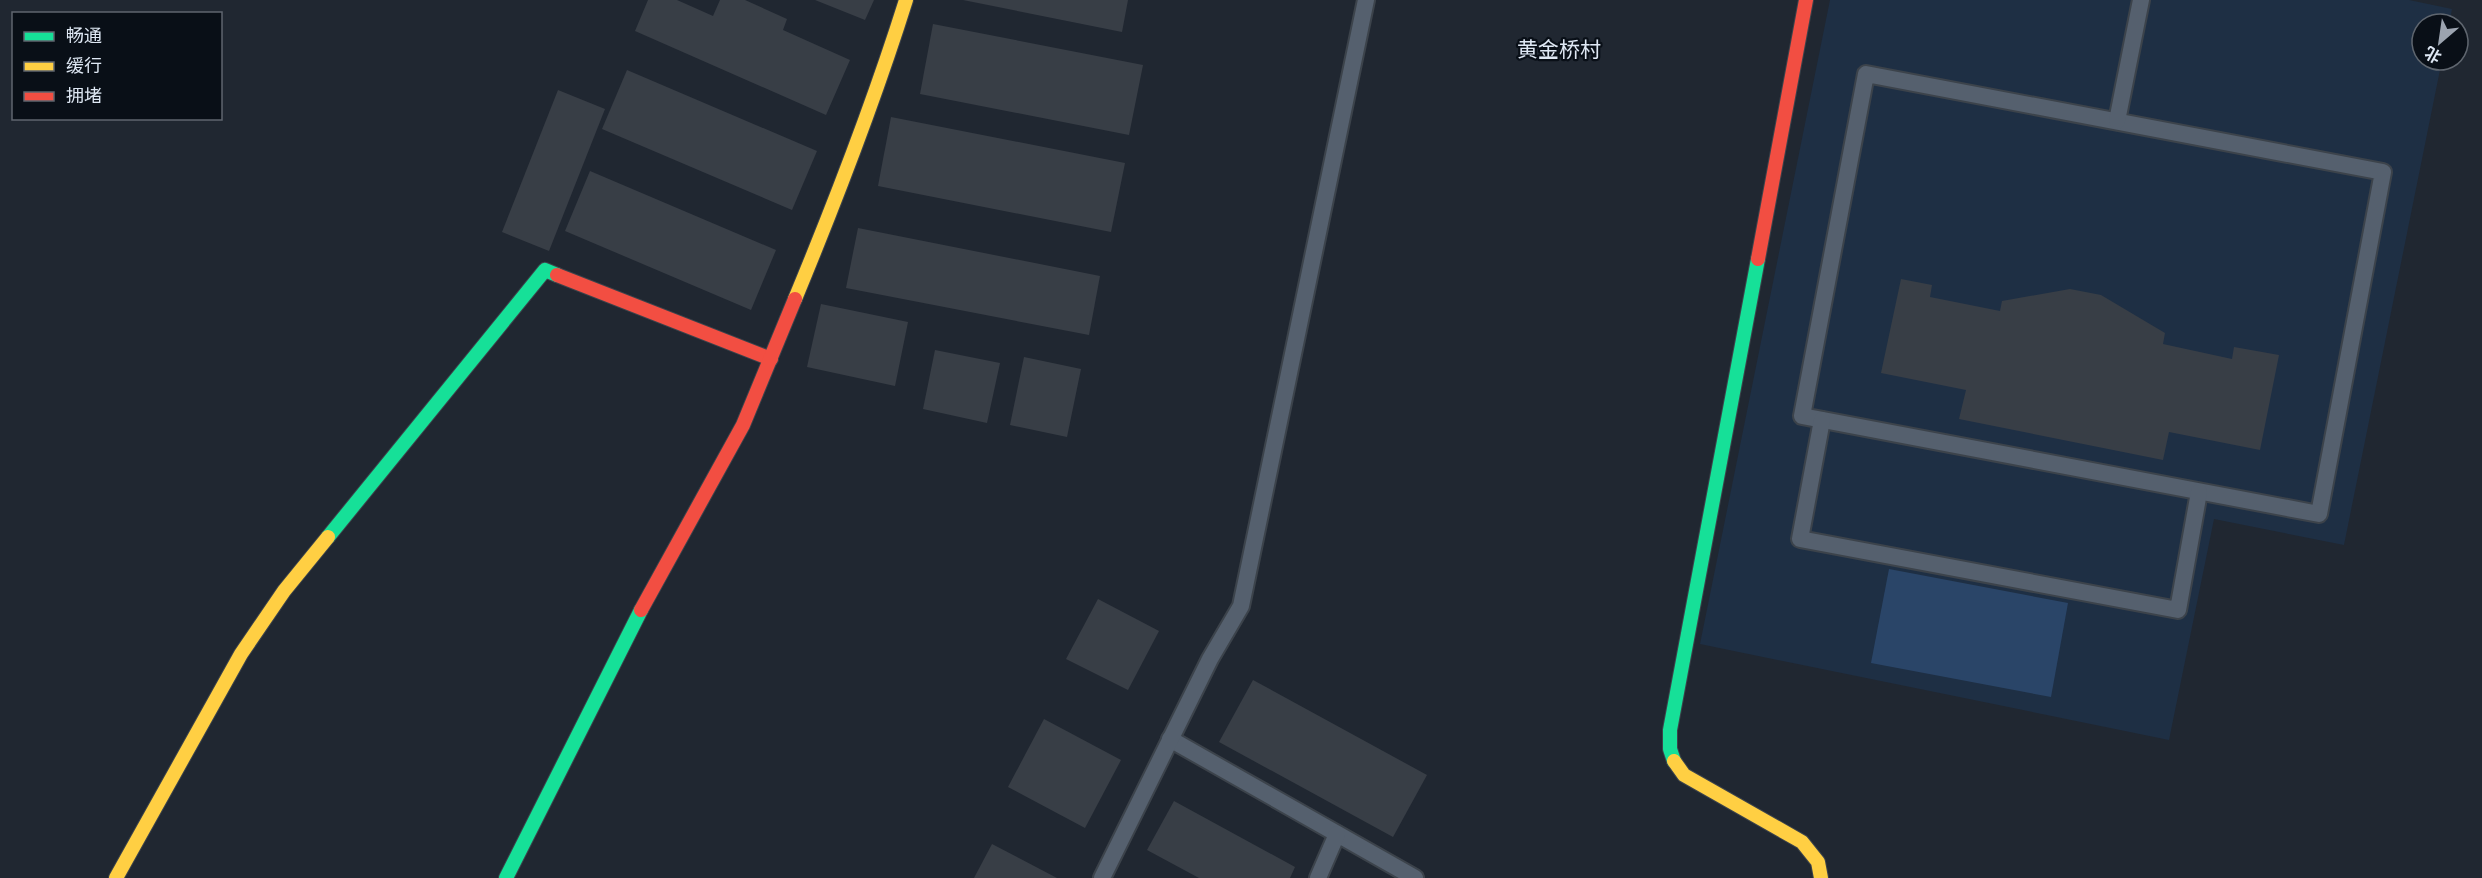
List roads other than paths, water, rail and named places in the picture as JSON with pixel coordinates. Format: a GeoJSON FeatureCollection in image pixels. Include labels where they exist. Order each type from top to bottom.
{"type":"FeatureCollection","features":[{"type":"Feature","properties":{"kind":"street"},"geometry":{"type":"LineString","coordinates":[[507,878],[636,618],[743,425],[841,189],[880,84],[906,0]]}},
{"type":"Feature","properties":{"kind":"street"},"geometry":{"type":"LineString","coordinates":[[1806,0],[1670,730],[1669,746],[1673,763],[1684,775],[1802,842],[1814,854],[1822,868],[1821,878]]}},
{"type":"Feature","properties":{"kind":"street"},"geometry":{"type":"LineString","coordinates":[[116,878],[241,654],[284,591],[545,270],[771,359]]}},
{"type":"Feature","properties":{"kind":"lane"},"geometry":{"type":"LineString","coordinates":[[1102,878],[1210,659],[1241,606],[1366,0]]}},
{"type":"Feature","properties":{"kind":"lane"},"geometry":{"type":"LineString","coordinates":[[2116,122],[2141,0]]}},
{"type":"Feature","properties":{"kind":"lane"},"geometry":{"type":"LineString","coordinates":[[1866,74],[2383,172],[2319,514],[1822,420],[1802,416],[1866,74]]}},
{"type":"Feature","properties":{"kind":"lane"},"geometry":{"type":"LineString","coordinates":[[1822,420],[1800,539],[2178,610],[2199,492]]}},
{"type":"Feature","properties":{"kind":"lane"},"geometry":{"type":"LineString","coordinates":[[1170,740],[1415,878]]}},
{"type":"Feature","properties":{"kind":"lane"},"geometry":{"type":"LineString","coordinates":[[1318,878],[1337,834]]}},
{"type":"Feature","properties":{"kind":"district","name":"黄金桥村"},"geometry":{"type":"Point","coordinates":[1559,49]}}]}
